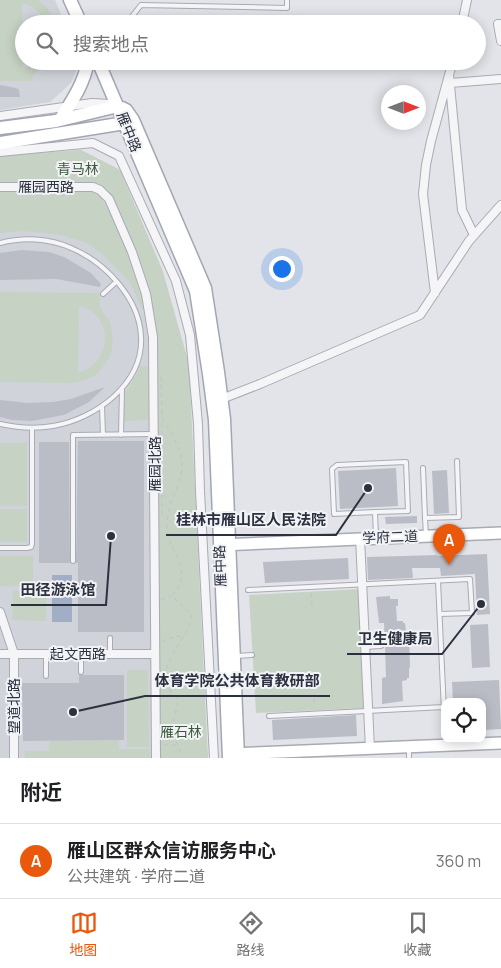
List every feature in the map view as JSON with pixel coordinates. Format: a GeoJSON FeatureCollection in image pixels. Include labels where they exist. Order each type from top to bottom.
{"type":"FeatureCollection","features":[{"type":"Feature","properties":{"kind":"main road"},"geometry":{"type":"LineString","coordinates":[[70,0],[77,15]]}},
{"type":"Feature","properties":{"kind":"main road"},"geometry":{"type":"LineString","coordinates":[[60,120],[83,80],[86,70]]}},
{"type":"Feature","properties":{"kind":"main road"},"geometry":{"type":"LineString","coordinates":[[0,128],[60,120],[118,106],[102,70]]}},
{"type":"Feature","properties":{"kind":"main road","name":"雁中路"},"geometry":{"type":"LineString","coordinates":[[118,106],[196,291],[217,400]]}},
{"type":"Feature","properties":{"kind":"main road","name":"雁中路"},"geometry":{"type":"LineString","coordinates":[[118,106],[126,110],[133,120],[205,288],[217,400],[233,756]]}},
{"type":"Feature","properties":{"kind":"main road"},"geometry":{"type":"LineString","coordinates":[[0,143],[125,123]]}},
{"type":"Feature","properties":{"kind":"street"},"geometry":{"type":"LineString","coordinates":[[464,15],[467,0]]}},
{"type":"Feature","properties":{"kind":"street"},"geometry":{"type":"LineString","coordinates":[[501,24],[498,24],[501,41]]}},
{"type":"Feature","properties":{"kind":"street"},"geometry":{"type":"LineString","coordinates":[[435,293],[423,194],[431,141],[452,70]]}},
{"type":"Feature","properties":{"kind":"street"},"geometry":{"type":"LineString","coordinates":[[450,79],[501,79]]}},
{"type":"Feature","properties":{"kind":"street"},"geometry":{"type":"LineString","coordinates":[[450,79],[462,210],[474,235]]}},
{"type":"Feature","properties":{"kind":"street"},"geometry":{"type":"LineString","coordinates":[[0,116],[102,103],[118,106]]}},
{"type":"Feature","properties":{"kind":"street"},"geometry":{"type":"LineString","coordinates":[[0,152],[93,143],[119,156],[176,281],[190,335],[198,424],[214,758]]}},
{"type":"Feature","properties":{"kind":"street","name":"雁园西路"},"geometry":{"type":"LineString","coordinates":[[0,187],[93,187]]}},
{"type":"Feature","properties":{"kind":"street","name":"雁园北路"},"geometry":{"type":"LineString","coordinates":[[93,187],[100,190],[108,199],[132,252],[146,294],[153,337],[156,758]]}},
{"type":"Feature","properties":{"kind":"street"},"geometry":{"type":"LineString","coordinates":[[217,400],[260,384],[420,315],[474,235],[501,205]]}},
{"type":"Feature","properties":{"kind":"street","name":"学府二道"},"geometry":{"type":"LineString","coordinates":[[224,544],[501,533]]}},
{"type":"Feature","properties":{"kind":"street"},"geometry":{"type":"LineString","coordinates":[[360,538],[370,749]]}},
{"type":"Feature","properties":{"kind":"street","name":"望道北路"},"geometry":{"type":"LineString","coordinates":[[0,612],[14,654],[14,758]]}},
{"type":"Feature","properties":{"kind":"street","name":"起文西路"},"geometry":{"type":"LineString","coordinates":[[0,654],[155,654]]}},
{"type":"Feature","properties":{"kind":"street"},"geometry":{"type":"LineString","coordinates":[[233,756],[304,755],[370,749],[409,753],[442,743]]}},
{"type":"Feature","properties":{"kind":"street"},"geometry":{"type":"LineString","coordinates":[[486,743],[501,743]]}},
{"type":"Feature","properties":{"kind":"lane"},"geometry":{"type":"LineString","coordinates":[[134,15],[142,5],[287,8],[287,0]]}},
{"type":"Feature","properties":{"kind":"lane"},"geometry":{"type":"LineString","coordinates":[[0,243],[33,239],[52,242],[71,248],[97,263],[116,282],[134,308],[141,337],[139,357],[122,388],[90,414],[54,426],[32,428],[0,424]]}},
{"type":"Feature","properties":{"kind":"lane"},"geometry":{"type":"LineString","coordinates":[[103,294],[116,282]]}},
{"type":"Feature","properties":{"kind":"lane"},"geometry":{"type":"LineString","coordinates":[[141,337],[153,337]]}},
{"type":"Feature","properties":{"kind":"lane"},"geometry":{"type":"LineString","coordinates":[[122,388],[122,435]]}},
{"type":"Feature","properties":{"kind":"lane"},"geometry":{"type":"LineString","coordinates":[[102,406],[103,435]]}},
{"type":"Feature","properties":{"kind":"lane"},"geometry":{"type":"LineString","coordinates":[[0,548],[27,548],[31,547],[32,544],[32,428]]}},
{"type":"Feature","properties":{"kind":"lane"},"geometry":{"type":"LineString","coordinates":[[73,561],[73,435],[154,434]]}},
{"type":"Feature","properties":{"kind":"lane"},"geometry":{"type":"LineString","coordinates":[[425,518],[460,517],[457,461]]}},
{"type":"Feature","properties":{"kind":"lane"},"geometry":{"type":"LineString","coordinates":[[406,462],[408,511],[375,512],[334,514],[332,469],[337,465],[406,462]]}},
{"type":"Feature","properties":{"kind":"lane"},"geometry":{"type":"LineString","coordinates":[[423,468],[426,535]]}},
{"type":"Feature","properties":{"kind":"lane"},"geometry":{"type":"LineString","coordinates":[[375,512],[376,537]]}},
{"type":"Feature","properties":{"kind":"lane"},"geometry":{"type":"LineString","coordinates":[[248,590],[470,579],[472,613],[440,614]]}},
{"type":"Feature","properties":{"kind":"lane"},"geometry":{"type":"LineString","coordinates":[[438,581],[444,698]]}},
{"type":"Feature","properties":{"kind":"lane"},"geometry":{"type":"LineString","coordinates":[[110,638],[110,654]]}},
{"type":"Feature","properties":{"kind":"lane"},"geometry":{"type":"LineString","coordinates":[[364,647],[381,646]]}},
{"type":"Feature","properties":{"kind":"lane"},"geometry":{"type":"LineString","coordinates":[[46,654],[46,676]]}},
{"type":"Feature","properties":{"kind":"lane"},"geometry":{"type":"LineString","coordinates":[[81,654],[81,672]]}},
{"type":"Feature","properties":{"kind":"lane"},"geometry":{"type":"LineString","coordinates":[[228,657],[252,655]]}},
{"type":"Feature","properties":{"kind":"lane"},"geometry":{"type":"LineString","coordinates":[[269,716],[441,707]]}},
{"type":"Feature","properties":{"kind":"path"},"geometry":{"type":"LineString","coordinates":[[161,600],[172,596],[179,587],[183,575],[182,567],[170,543],[167,520],[180,479],[181,457],[162,419],[162,516]]}},
{"type":"Feature","properties":{"kind":"path"},"geometry":{"type":"LineString","coordinates":[[162,494],[171,503]]}},
{"type":"Feature","properties":{"kind":"path"},"geometry":{"type":"LineString","coordinates":[[311,587],[312,605]]}},
{"type":"Feature","properties":{"kind":"path"},"geometry":{"type":"LineString","coordinates":[[171,692],[167,666],[190,624],[191,614],[172,596]]}},
{"type":"Feature","properties":{"kind":"path"},"geometry":{"type":"LineString","coordinates":[[161,642],[175,636],[184,637]]}},
{"type":"Feature","properties":{"kind":"path"},"geometry":{"type":"LineString","coordinates":[[156,686],[171,692],[178,700],[173,732],[182,758]]}},
{"type":"Feature","properties":{"kind":"path"},"geometry":{"type":"LineString","coordinates":[[314,699],[314,714]]}},
{"type":"Feature","properties":{"kind":"path"},"geometry":{"type":"LineString","coordinates":[[156,745],[178,745]]}},
{"type":"Feature","properties":{"kind":"shaded area"},"geometry":{"type":"Polygon","coordinates":[[[0,0],[55,0],[61,15],[15,15],[15,70],[76,70],[71,83],[50,102],[0,110],[0,0]]]}},
{"type":"Feature","properties":{"kind":"shaded area"},"geometry":{"type":"Polygon","coordinates":[[[81,150],[120,170],[163,272],[208,758],[0,758],[0,156],[81,150]]]}},
{"type":"Feature","properties":{"kind":"green space"},"geometry":{"type":"Polygon","coordinates":[[[0,0],[38,0],[48,9],[51,15],[40,15],[30,6],[22,3],[22,15],[15,15],[15,70],[39,70],[32,77],[33,81],[0,81],[0,0]]]}},
{"type":"Feature","properties":{"kind":"green space","name":"雁石林"},"geometry":{"type":"Polygon","coordinates":[[[81,150],[120,170],[163,272],[189,364],[208,758],[156,758],[153,337],[146,294],[112,204],[100,190],[0,187],[0,156],[81,150]]]}},
{"type":"Feature","properties":{"kind":"green space"},"geometry":{"type":"Polygon","coordinates":[[[0,191],[94,191],[112,214],[119,229],[132,262],[146,308],[142,309],[130,282],[101,253],[87,243],[61,235],[23,231],[0,233],[0,191]]]}},
{"type":"Feature","properties":{"kind":"green space"},"geometry":{"type":"Polygon","coordinates":[[[0,292],[100,293],[100,307],[111,324],[113,344],[110,357],[97,374],[85,380],[72,383],[0,382],[0,292]],[[79,306],[78,373],[90,368],[103,350],[104,328],[99,318],[91,311],[79,306]]]}},
{"type":"Feature","properties":{"kind":"green space"},"geometry":{"type":"Polygon","coordinates":[[[140,366],[151,367],[151,420],[124,421],[125,392],[140,366]]]}},
{"type":"Feature","properties":{"kind":"green space"},"geometry":{"type":"Polygon","coordinates":[[[0,443],[27,443],[27,506],[0,506],[0,443]]]}},
{"type":"Feature","properties":{"kind":"green space"},"geometry":{"type":"Polygon","coordinates":[[[0,509],[27,509],[27,542],[0,542],[0,509]]]}},
{"type":"Feature","properties":{"kind":"green space"},"geometry":{"type":"Polygon","coordinates":[[[0,556],[33,556],[33,586],[0,586],[0,556]]]}},
{"type":"Feature","properties":{"kind":"green space"},"geometry":{"type":"Polygon","coordinates":[[[360,589],[365,708],[256,713],[249,595],[360,589]]]}},
{"type":"Feature","properties":{"kind":"green space"},"geometry":{"type":"Polygon","coordinates":[[[13,591],[46,591],[46,621],[12,620],[13,591]]]}},
{"type":"Feature","properties":{"kind":"green space"},"geometry":{"type":"Polygon","coordinates":[[[127,670],[148,670],[149,747],[127,747],[127,670]]]}},
{"type":"Feature","properties":{"kind":"green space"},"geometry":{"type":"Polygon","coordinates":[[[119,740],[119,749],[150,749],[150,758],[25,758],[25,751],[49,751],[49,741],[119,740]]]}},
{"type":"Feature","properties":{"kind":"water"},"geometry":{"type":"Polygon","coordinates":[[[52,575],[72,575],[72,622],[52,622],[52,575]]]}},
{"type":"Feature","properties":{"kind":"building"},"geometry":{"type":"Polygon","coordinates":[[[0,85],[16,88],[19,90],[20,97],[0,97],[0,85]]]}},
{"type":"Feature","properties":{"kind":"building"},"geometry":{"type":"Polygon","coordinates":[[[21,250],[49,252],[64,257],[91,273],[101,284],[100,287],[56,279],[0,280],[0,253],[21,250]]]}},
{"type":"Feature","properties":{"kind":"building"},"geometry":{"type":"Polygon","coordinates":[[[105,387],[89,402],[64,415],[32,421],[0,417],[0,400],[28,403],[52,402],[71,399],[105,387]]]}},
{"type":"Feature","properties":{"kind":"building"},"geometry":{"type":"Polygon","coordinates":[[[78,441],[144,441],[144,632],[78,632],[78,563],[76,563],[78,441]]]}},
{"type":"Feature","properties":{"kind":"building"},"geometry":{"type":"Polygon","coordinates":[[[39,442],[69,442],[70,563],[39,563],[39,442]]]}},
{"type":"Feature","properties":{"kind":"building"},"geometry":{"type":"Polygon","coordinates":[[[396,468],[398,506],[340,509],[338,471],[396,468]]]}},
{"type":"Feature","properties":{"kind":"building"},"geometry":{"type":"Polygon","coordinates":[[[447,470],[449,513],[434,514],[432,471],[447,470]]]}},
{"type":"Feature","properties":{"kind":"building"},"geometry":{"type":"Polygon","coordinates":[[[417,516],[417,523],[386,524],[385,517],[417,516]]]}},
{"type":"Feature","properties":{"kind":"building"},"geometry":{"type":"Polygon","coordinates":[[[487,554],[490,614],[477,615],[475,574],[441,576],[440,568],[412,568],[413,578],[368,580],[367,557],[487,554]]]}},
{"type":"Feature","properties":{"kind":"building"},"geometry":{"type":"Polygon","coordinates":[[[348,558],[349,579],[265,583],[263,562],[348,558]]]}},
{"type":"Feature","properties":{"kind":"building"},"geometry":{"type":"Polygon","coordinates":[[[390,596],[390,599],[398,599],[398,606],[396,606],[397,621],[403,621],[406,632],[409,632],[410,668],[409,678],[402,681],[403,701],[382,704],[382,678],[386,677],[384,623],[379,623],[376,597],[390,596]]]}},
{"type":"Feature","properties":{"kind":"building"},"geometry":{"type":"Polygon","coordinates":[[[488,624],[490,667],[472,668],[470,625],[488,624]]]}},
{"type":"Feature","properties":{"kind":"building"},"geometry":{"type":"Polygon","coordinates":[[[79,675],[124,675],[124,740],[23,741],[22,683],[79,683],[79,675]]]}},
{"type":"Feature","properties":{"kind":"building"},"geometry":{"type":"Polygon","coordinates":[[[499,680],[501,729],[486,730],[486,698],[453,698],[452,682],[499,680]]]}},
{"type":"Feature","properties":{"kind":"building"},"geometry":{"type":"Polygon","coordinates":[[[356,715],[357,736],[273,740],[272,720],[356,715]]]}},
{"type":"Feature","properties":{"kind":"place","name":"桂林市雁山区人民法院"},"geometry":{"type":"Point","coordinates":[368,488]}},
{"type":"Feature","properties":{"kind":"place","name":"田径游泳馆"},"geometry":{"type":"Point","coordinates":[111,536]}},
{"type":"Feature","properties":{"kind":"place","name":"雁山区群众信访服务中心"},"geometry":{"type":"Point","coordinates":[449,565]}},
{"type":"Feature","properties":{"kind":"place","name":"卫生健康局"},"geometry":{"type":"Point","coordinates":[481,604]}},
{"type":"Feature","properties":{"kind":"place","name":"体育学院公共体育教研部"},"geometry":{"type":"Point","coordinates":[73,712]}},
{"type":"Feature","properties":{"kind":"park label","name":"青马林"},"geometry":{"type":"Point","coordinates":[78,169]}}]}
